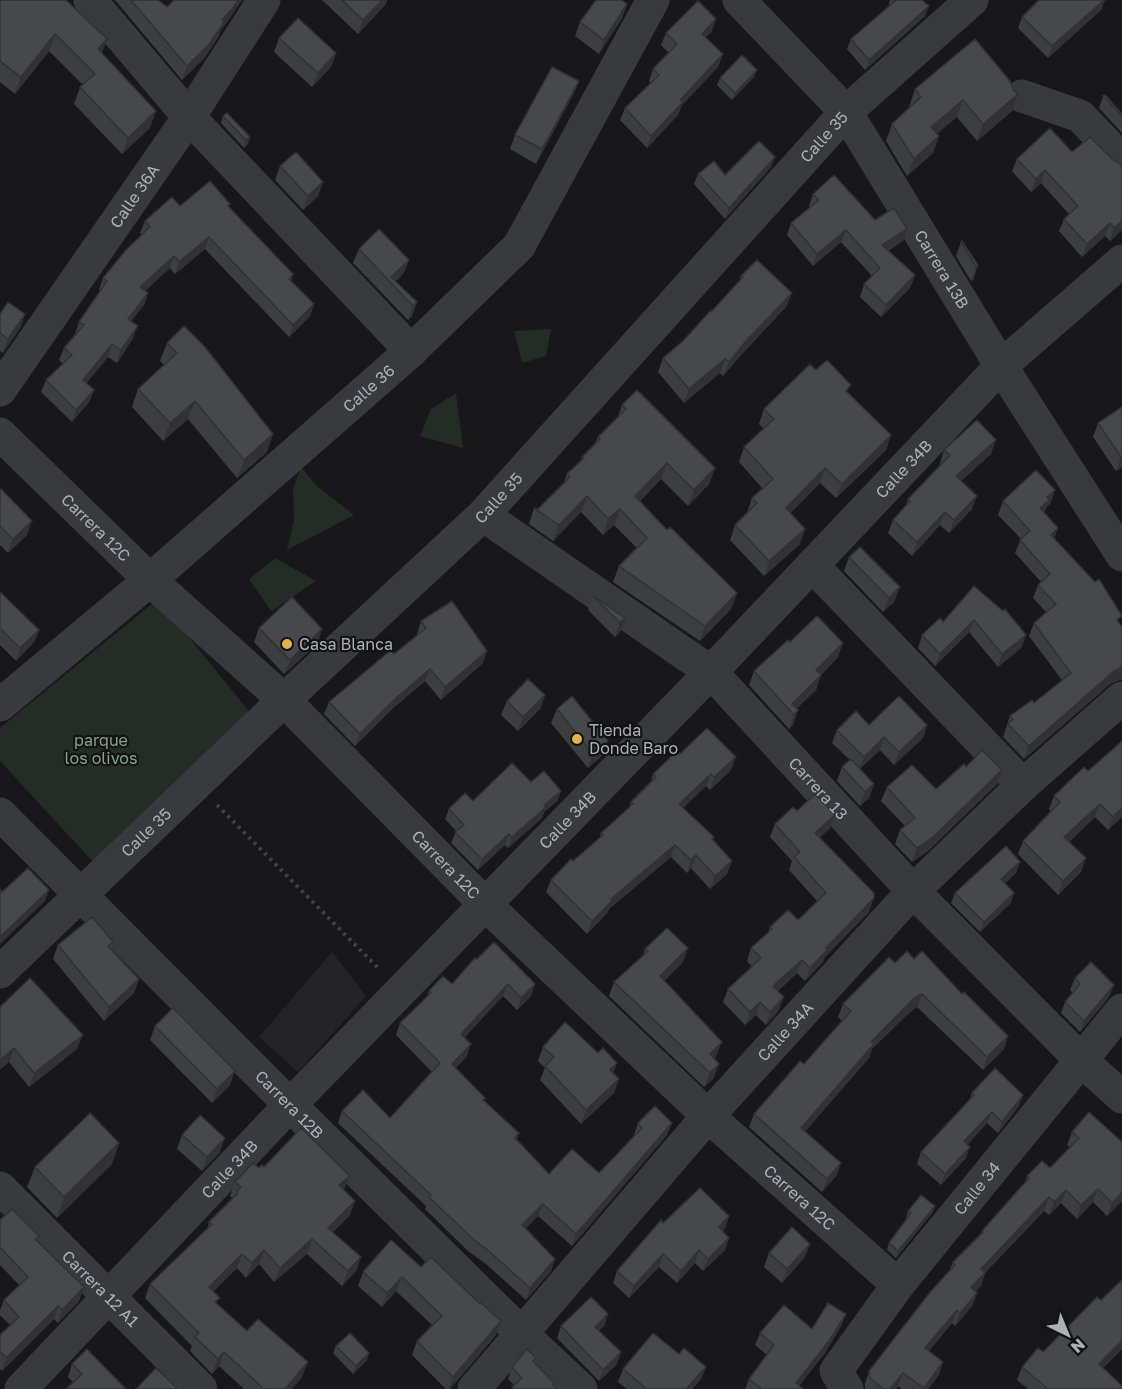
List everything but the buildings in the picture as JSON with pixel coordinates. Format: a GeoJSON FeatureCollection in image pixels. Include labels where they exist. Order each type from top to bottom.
{"type":"FeatureCollection","features":[{"type":"Feature","properties":{"kind":"street"},"geometry":{"type":"LineString","coordinates":[[90,0],[189,117],[411,351]]}},
{"type":"Feature","properties":{"kind":"street","name":"Calle 36A"},"geometry":{"type":"LineString","coordinates":[[0,390],[189,117],[264,0]]}},
{"type":"Feature","properties":{"kind":"street","name":"Calle 36"},"geometry":{"type":"LineString","coordinates":[[0,705],[150,580],[411,351],[519,246],[653,0]]}},
{"type":"Feature","properties":{"kind":"street","name":"Carrera 13B"},"geometry":{"type":"LineString","coordinates":[[739,0],[846,112],[1001,366],[1122,555]]}},
{"type":"Feature","properties":{"kind":"street","name":"Calle 35"},"geometry":{"type":"LineString","coordinates":[[0,972],[284,700],[483,515],[846,112],[972,0]]}},
{"type":"Feature","properties":{"kind":"street"},"geometry":{"type":"LineString","coordinates":[[1022,96],[1080,116],[1122,160]]}},
{"type":"Feature","properties":{"kind":"street","name":"Calle 34B"},"geometry":{"type":"LineString","coordinates":[[21,1389],[290,1105],[711,672],[1001,366],[1122,261]]}},
{"type":"Feature","properties":{"kind":"street","name":"Carrera 12C"},"geometry":{"type":"LineString","coordinates":[[0,434],[150,580],[284,700],[486,905],[708,1116],[898,1286]]}},
{"type":"Feature","properties":{"kind":"street","name":"Carrera 13"},"geometry":{"type":"LineString","coordinates":[[483,515],[711,672],[913,891],[1081,1060],[1122,1097]]}},
{"type":"Feature","properties":{"kind":"street"},"geometry":{"type":"LineString","coordinates":[[812,565],[1023,785]]}},
{"type":"Feature","properties":{"kind":"street","name":"Calle 34A"},"geometry":{"type":"LineString","coordinates":[[474,1389],[708,1116],[913,891],[1023,785],[1122,698]]}},
{"type":"Feature","properties":{"kind":"street","name":"Carrera 12B"},"geometry":{"type":"LineString","coordinates":[[0,814],[290,1105],[522,1334],[581,1389]]}},
{"type":"Feature","properties":{"kind":"street","name":"Calle 34"},"geometry":{"type":"LineString","coordinates":[[842,1380],[898,1286],[1122,1010]]}},
{"type":"Feature","properties":{"kind":"street","name":"Carrera 12 A1"},"geometry":{"type":"LineString","coordinates":[[0,1188],[201,1389]]}},
{"type":"Feature","properties":{"kind":"path"},"geometry":{"type":"LineString","coordinates":[[197,785],[402,992]]}},
{"type":"Feature","properties":{"kind":"shaded area"},"geometry":{"type":"Polygon","coordinates":[[[332,952],[366,996],[298,1072],[259,1037],[332,952]]]}},
{"type":"Feature","properties":{"kind":"green space"},"geometry":{"type":"Polygon","coordinates":[[[551,329],[546,356],[522,363],[514,331],[551,329]]]}},
{"type":"Feature","properties":{"kind":"green space"},"geometry":{"type":"Polygon","coordinates":[[[456,393],[463,448],[420,436],[431,409],[456,393]]]}},
{"type":"Feature","properties":{"kind":"green space"},"geometry":{"type":"Polygon","coordinates":[[[301,467],[317,486],[354,515],[287,550],[294,521],[293,488],[301,467]]]}},
{"type":"Feature","properties":{"kind":"green space"},"geometry":{"type":"Polygon","coordinates":[[[275,558],[316,581],[271,611],[249,579],[275,558]]]}},
{"type":"Feature","properties":{"kind":"green space","name":"parque los olivos"},"geometry":{"type":"Polygon","coordinates":[[[158,599],[256,720],[93,862],[0,761],[0,728],[158,599]]]}},
{"type":"Feature","properties":{"kind":"place","name":"Casa Blanca"},"geometry":{"type":"Point","coordinates":[287,644]}},
{"type":"Feature","properties":{"kind":"place","name":"Tienda Donde Baro"},"geometry":{"type":"Point","coordinates":[577,739]}}]}
